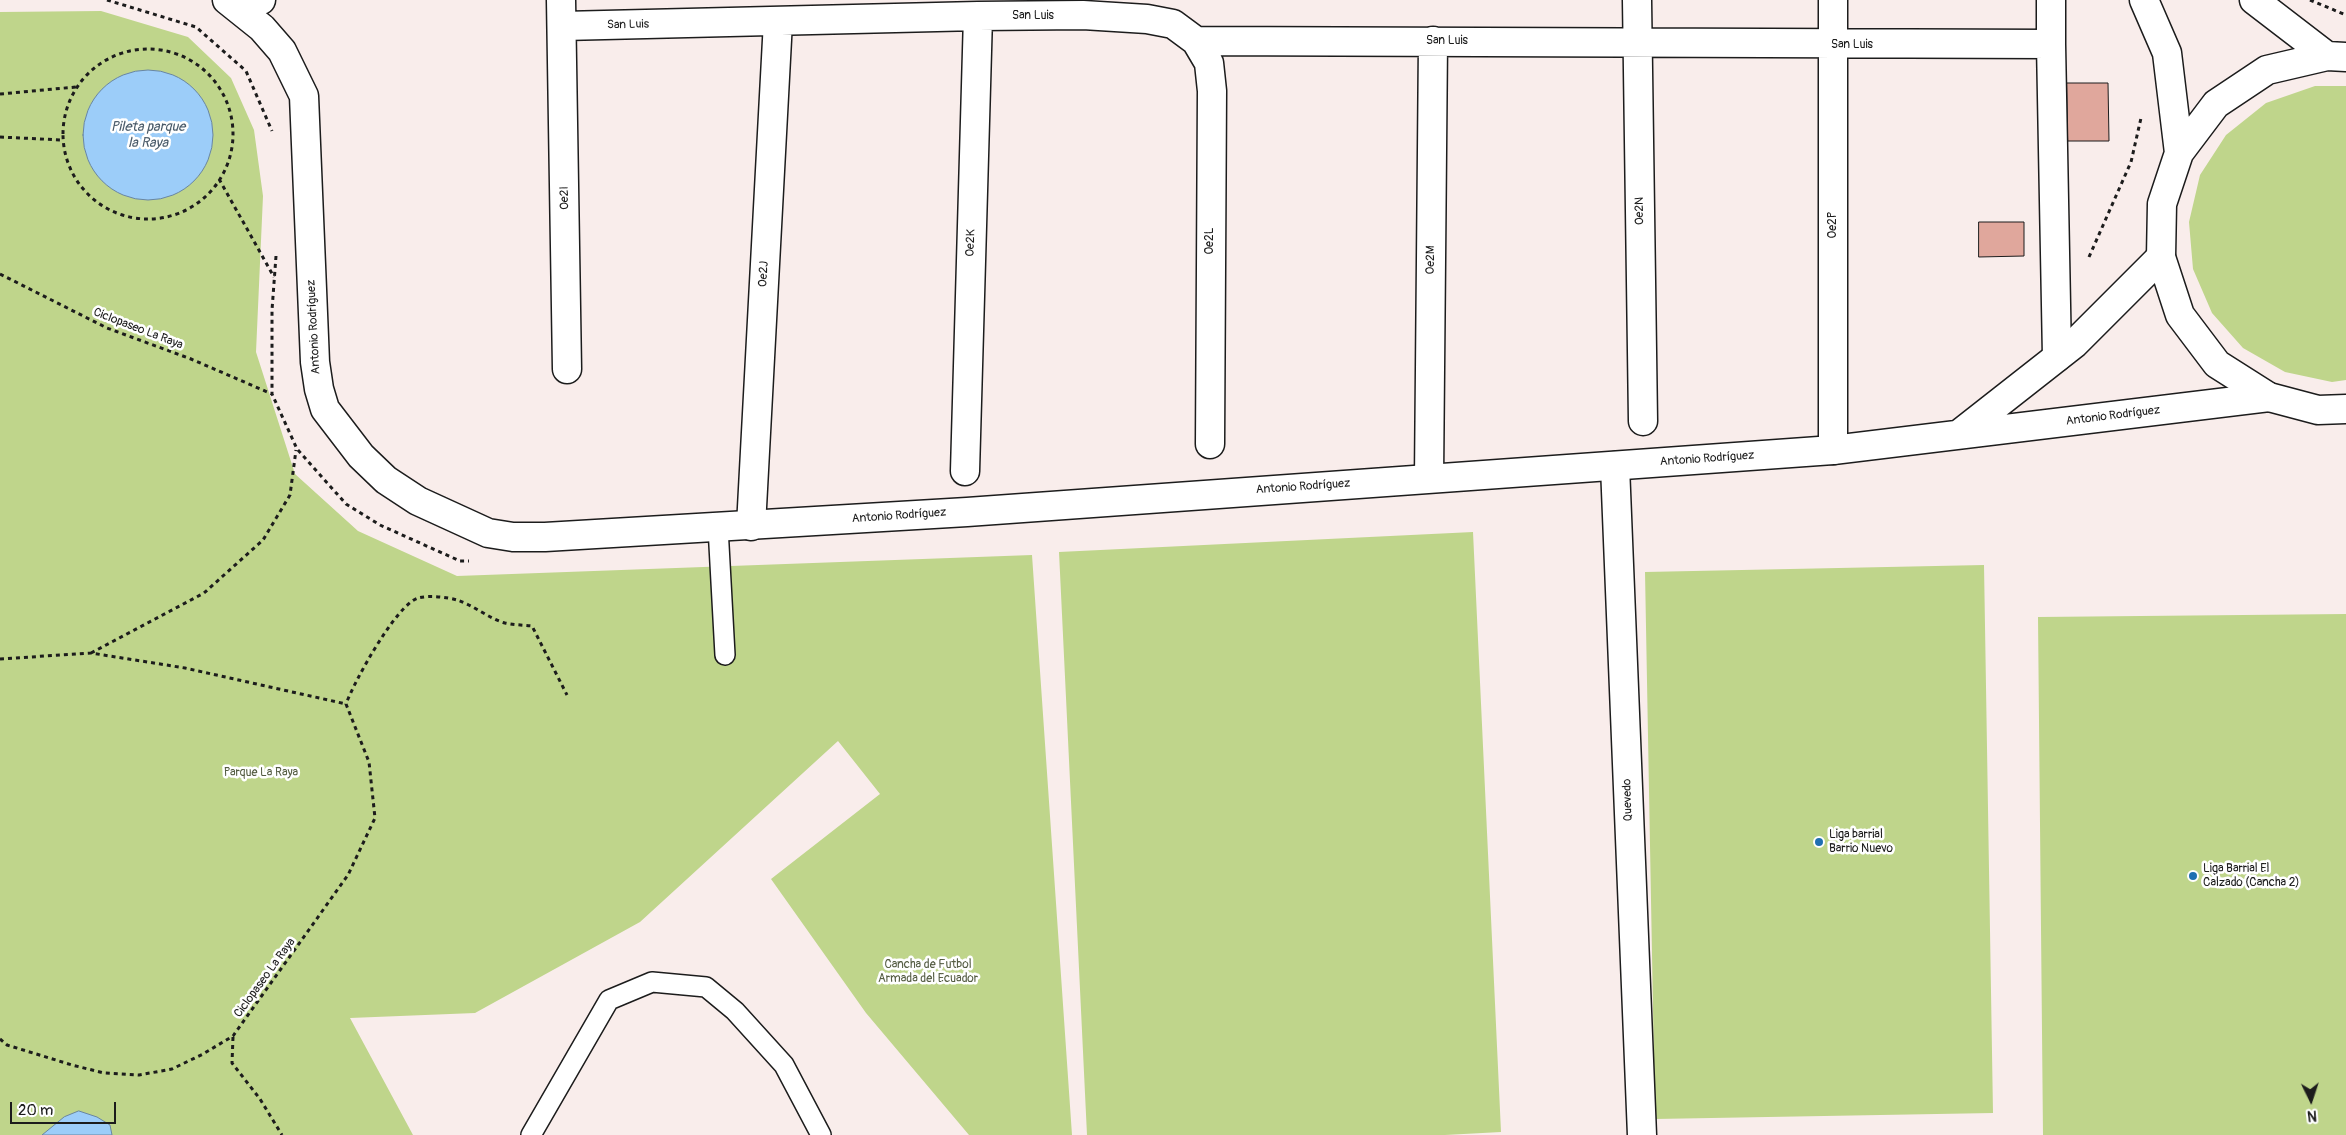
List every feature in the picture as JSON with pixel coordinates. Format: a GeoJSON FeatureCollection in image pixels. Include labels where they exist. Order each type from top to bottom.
{"type":"FeatureCollection","features":[{"type":"Feature","properties":{"kind":"street","name":"Oe2N"},"geometry":{"type":"LineString","coordinates":[[1637,0],[1643,421]]}},
{"type":"Feature","properties":{"kind":"street","name":"Oe2P"},"geometry":{"type":"LineString","coordinates":[[1833,0],[1833,450]]}},
{"type":"Feature","properties":{"kind":"street"},"geometry":{"type":"LineString","coordinates":[[2051,0],[2050,44],[2057,357]]}},
{"type":"Feature","properties":{"kind":"street"},"geometry":{"type":"LineString","coordinates":[[2144,0],[2167,53],[2179,153]]}},
{"type":"Feature","properties":{"kind":"street"},"geometry":{"type":"LineString","coordinates":[[2254,0],[2336,57]]}},
{"type":"Feature","properties":{"kind":"street","name":"Antonio Rodríguez"},"geometry":{"type":"LineString","coordinates":[[242,2],[282,51],[304,96],[316,371],[325,409],[360,456],[386,480],[418,501],[488,533],[513,537],[545,537],[751,526],[1833,450],[2269,397]]}},
{"type":"Feature","properties":{"kind":"street","name":"San Luis"},"geometry":{"type":"LineString","coordinates":[[562,13],[772,11],[978,16],[1084,15],[1147,19],[1173,24],[1196,41],[1637,42],[1833,45],[2050,44]]}},
{"type":"Feature","properties":{"kind":"street","name":"Oe2J"},"geometry":{"type":"LineString","coordinates":[[751,526],[772,11]]}},
{"type":"Feature","properties":{"kind":"street","name":"Oe2I"},"geometry":{"type":"LineString","coordinates":[[562,13],[567,369]]}},
{"type":"Feature","properties":{"kind":"street","name":"Oe2K"},"geometry":{"type":"LineString","coordinates":[[965,470],[978,16]]}},
{"type":"Feature","properties":{"kind":"street","name":"Oe2L"},"geometry":{"type":"LineString","coordinates":[[1196,41],[1209,63],[1212,91],[1210,444]]}},
{"type":"Feature","properties":{"kind":"street","name":"Oe2M"},"geometry":{"type":"LineString","coordinates":[[1429,478],[1433,41]]}},
{"type":"Feature","properties":{"kind":"street"},"geometry":{"type":"LineString","coordinates":[[2336,57],[2267,70],[2216,104],[2179,153],[2162,204],[2161,257],[2180,315],[2217,364],[2269,397],[2318,410],[2346,408]]}},
{"type":"Feature","properties":{"kind":"street"},"geometry":{"type":"LineString","coordinates":[[1958,435],[2074,344],[2161,257]]}},
{"type":"Feature","properties":{"kind":"street"},"geometry":{"type":"LineString","coordinates":[[2318,410],[2346,430]]}},
{"type":"Feature","properties":{"kind":"street","name":"Quevedo"},"geometry":{"type":"LineString","coordinates":[[1615,466],[1642,1135]]}},
{"type":"Feature","properties":{"kind":"lane"},"geometry":{"type":"LineString","coordinates":[[718,527],[725,655]]}},
{"type":"Feature","properties":{"kind":"lane"},"geometry":{"type":"LineString","coordinates":[[530,1135],[609,1000],[652,982],[706,987],[735,1011],[784,1064],[821,1135]]}},
{"type":"Feature","properties":{"kind":"path"},"geometry":{"type":"LineString","coordinates":[[2310,0],[2346,15]]}},
{"type":"Feature","properties":{"kind":"path"},"geometry":{"type":"LineString","coordinates":[[149,49],[177,54],[202,68],[220,88],[232,114],[234,142],[226,170],[220,179],[210,193],[188,210],[161,218],[133,219],[106,209],[84,191],[68,168],[62,140],[65,113],[76,87],[96,66],[121,53],[149,49]]}},
{"type":"Feature","properties":{"kind":"path"},"geometry":{"type":"LineString","coordinates":[[0,94],[76,87]]}},
{"type":"Feature","properties":{"kind":"path"},"geometry":{"type":"LineString","coordinates":[[2086,264],[2131,162],[2142,116]]}},
{"type":"Feature","properties":{"kind":"path"},"geometry":{"type":"LineString","coordinates":[[0,137],[62,140]]}},
{"type":"Feature","properties":{"kind":"path"},"geometry":{"type":"LineString","coordinates":[[220,179],[274,278]]}},
{"type":"Feature","properties":{"kind":"path","name":"Ciclopaseo La Raya"},"geometry":{"type":"LineString","coordinates":[[0,274],[107,328],[191,359],[272,394]]}},
{"type":"Feature","properties":{"kind":"path"},"geometry":{"type":"LineString","coordinates":[[90,653],[204,593],[262,540],[290,495],[296,449]]}},
{"type":"Feature","properties":{"kind":"path"},"geometry":{"type":"LineString","coordinates":[[0,659],[90,653],[185,668],[346,704],[353,685],[374,650],[404,607],[418,598],[437,597],[457,600],[504,622],[532,626],[566,695]]}},
{"type":"Feature","properties":{"kind":"path","name":"Ciclopaseo La Raya"},"geometry":{"type":"LineString","coordinates":[[0,1040],[7,1045],[72,1065],[104,1072],[139,1075],[172,1069],[203,1054],[232,1036],[348,875],[374,818],[369,762],[346,704]]}},
{"type":"Feature","properties":{"kind":"path"},"geometry":{"type":"LineString","coordinates":[[232,1036],[232,1063],[260,1099],[282,1135]]}},
{"type":"Feature","properties":{"kind":"green space","name":"Parque La Raya"},"geometry":{"type":"Polygon","coordinates":[[[101,11],[188,37],[231,78],[254,130],[263,196],[256,352],[295,474],[358,531],[457,576],[1032,555],[1072,1135],[969,1135],[866,1013],[771,879],[880,794],[838,741],[640,922],[475,1013],[350,1018],[413,1135],[0,1135],[0,12],[101,11]]]}},
{"type":"Feature","properties":{"kind":"green space"},"geometry":{"type":"Polygon","coordinates":[[[2315,86],[2346,86],[2346,380],[2332,382],[2285,372],[2243,348],[2212,313],[2193,269],[2189,222],[2200,175],[2226,135],[2266,103],[2315,86]]]}},
{"type":"Feature","properties":{"kind":"green space"},"geometry":{"type":"Polygon","coordinates":[[[1473,532],[1501,1132],[1445,1135],[1087,1135],[1059,552],[1473,532]]]}},
{"type":"Feature","properties":{"kind":"green space","name":"Liga barrial Barrio Nuevo"},"geometry":{"type":"Polygon","coordinates":[[[1984,565],[1993,1113],[1655,1119],[1645,572],[1984,565]]]}},
{"type":"Feature","properties":{"kind":"green space","name":"Liga Barrial El Calzado (Cancha 2)"},"geometry":{"type":"Polygon","coordinates":[[[2346,614],[2346,1135],[2043,1135],[2038,617],[2346,614]]]}},
{"type":"Feature","properties":{"kind":"water","name":"Pileta parque la Raya"},"geometry":{"type":"Polygon","coordinates":[[[148,70],[173,75],[194,89],[208,110],[213,135],[208,160],[194,181],[173,195],[148,200],[123,195],[102,181],[88,160],[83,135],[88,110],[102,89],[123,75],[148,70]]]}},
{"type":"Feature","properties":{"kind":"water"},"geometry":{"type":"Polygon","coordinates":[[[79,1111],[97,1117],[110,1125],[112,1135],[42,1135],[64,1117],[79,1111]]]}},
{"type":"Feature","properties":{"kind":"building"},"geometry":{"type":"Polygon","coordinates":[[[2067,83],[2108,83],[2109,141],[2068,141],[2067,83]]]}},
{"type":"Feature","properties":{"kind":"building"},"geometry":{"type":"Polygon","coordinates":[[[1979,222],[2024,222],[2024,256],[1979,257],[1979,222]]]}},
{"type":"Feature","properties":{"kind":"place","name":"Liga barrial Barrio Nuevo"},"geometry":{"type":"Point","coordinates":[1819,842]}},
{"type":"Feature","properties":{"kind":"place","name":"Liga Barrial El Calzado (Cancha 2)"},"geometry":{"type":"Point","coordinates":[2193,876]}},
{"type":"Feature","properties":{"kind":"park label","name":"Cancha de Futbol Armada del Ecuador"},"geometry":{"type":"Point","coordinates":[928,972]}}]}
